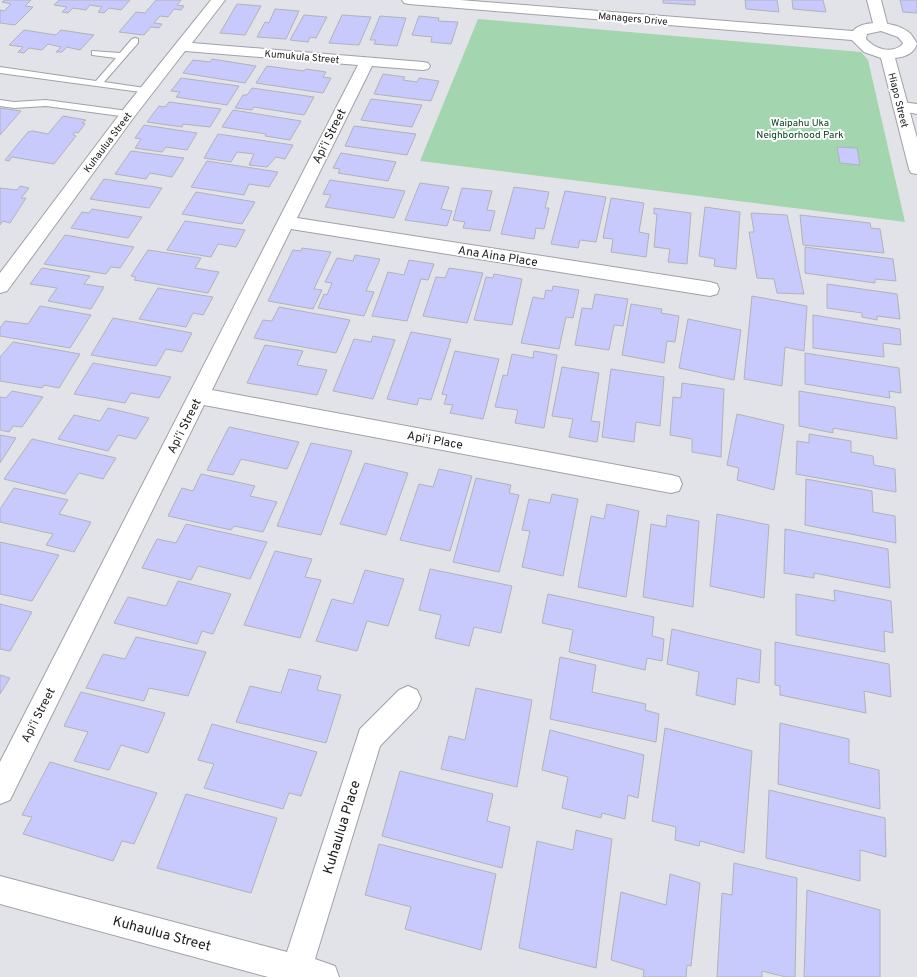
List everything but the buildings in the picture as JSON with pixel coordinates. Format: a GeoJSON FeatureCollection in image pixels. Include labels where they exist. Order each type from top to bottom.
{"type":"FeatureCollection","features":[{"type":"Feature","properties":{"kind":"street","name":"Kuhaulua Street"},"geometry":{"type":"LineString","coordinates":[[0,286],[145,91],[218,0]]}},
{"type":"Feature","properties":{"kind":"street","name":"Managers Drive"},"geometry":{"type":"LineString","coordinates":[[409,0],[858,36]]}},
{"type":"Feature","properties":{"kind":"street"},"geometry":{"type":"LineString","coordinates":[[874,0],[881,27]]}},
{"type":"Feature","properties":{"kind":"street"},"geometry":{"type":"LineString","coordinates":[[881,27],[897,31],[913,43],[906,50],[887,54],[866,47],[862,44],[858,36],[863,30],[881,27]]}},
{"type":"Feature","properties":{"kind":"street","name":"Kumukula Street"},"geometry":{"type":"LineString","coordinates":[[180,46],[423,66]]}},
{"type":"Feature","properties":{"kind":"street","name":"Hiapo Street"},"geometry":{"type":"LineString","coordinates":[[887,54],[917,169]]}},
{"type":"Feature","properties":{"kind":"street","name":"Apiʻi Street"},"geometry":{"type":"LineString","coordinates":[[0,790],[367,62]]}},
{"type":"Feature","properties":{"kind":"street"},"geometry":{"type":"LineString","coordinates":[[901,108],[917,109]]}},
{"type":"Feature","properties":{"kind":"street","name":"Ana Aina Place"},"geometry":{"type":"LineString","coordinates":[[286,222],[710,289]]}},
{"type":"Feature","properties":{"kind":"street","name":"Apiʻi Place"},"geometry":{"type":"LineString","coordinates":[[199,396],[671,484]]}},
{"type":"Feature","properties":{"kind":"street","name":"Kuhaulua Place"},"geometry":{"type":"LineString","coordinates":[[297,970],[369,738],[408,699]]}},
{"type":"Feature","properties":{"kind":"street","name":"Kuhaulua Street"},"geometry":{"type":"LineString","coordinates":[[0,890],[324,977]]}},
{"type":"Feature","properties":{"kind":"lane"},"geometry":{"type":"LineString","coordinates":[[98,84],[135,41]]}},
{"type":"Feature","properties":{"kind":"lane"},"geometry":{"type":"LineString","coordinates":[[95,53],[122,56]]}},
{"type":"Feature","properties":{"kind":"lane"},"geometry":{"type":"LineString","coordinates":[[0,70],[145,91]]}},
{"type":"Feature","properties":{"kind":"lane"},"geometry":{"type":"LineString","coordinates":[[0,103],[14,105],[46,103],[128,114]]}},
{"type":"Feature","properties":{"kind":"green space","name":"Waipahu Uka Neighborhood Park"},"geometry":{"type":"Polygon","coordinates":[[[478,19],[861,52],[868,60],[905,222],[420,161],[478,19]]]}}]}
